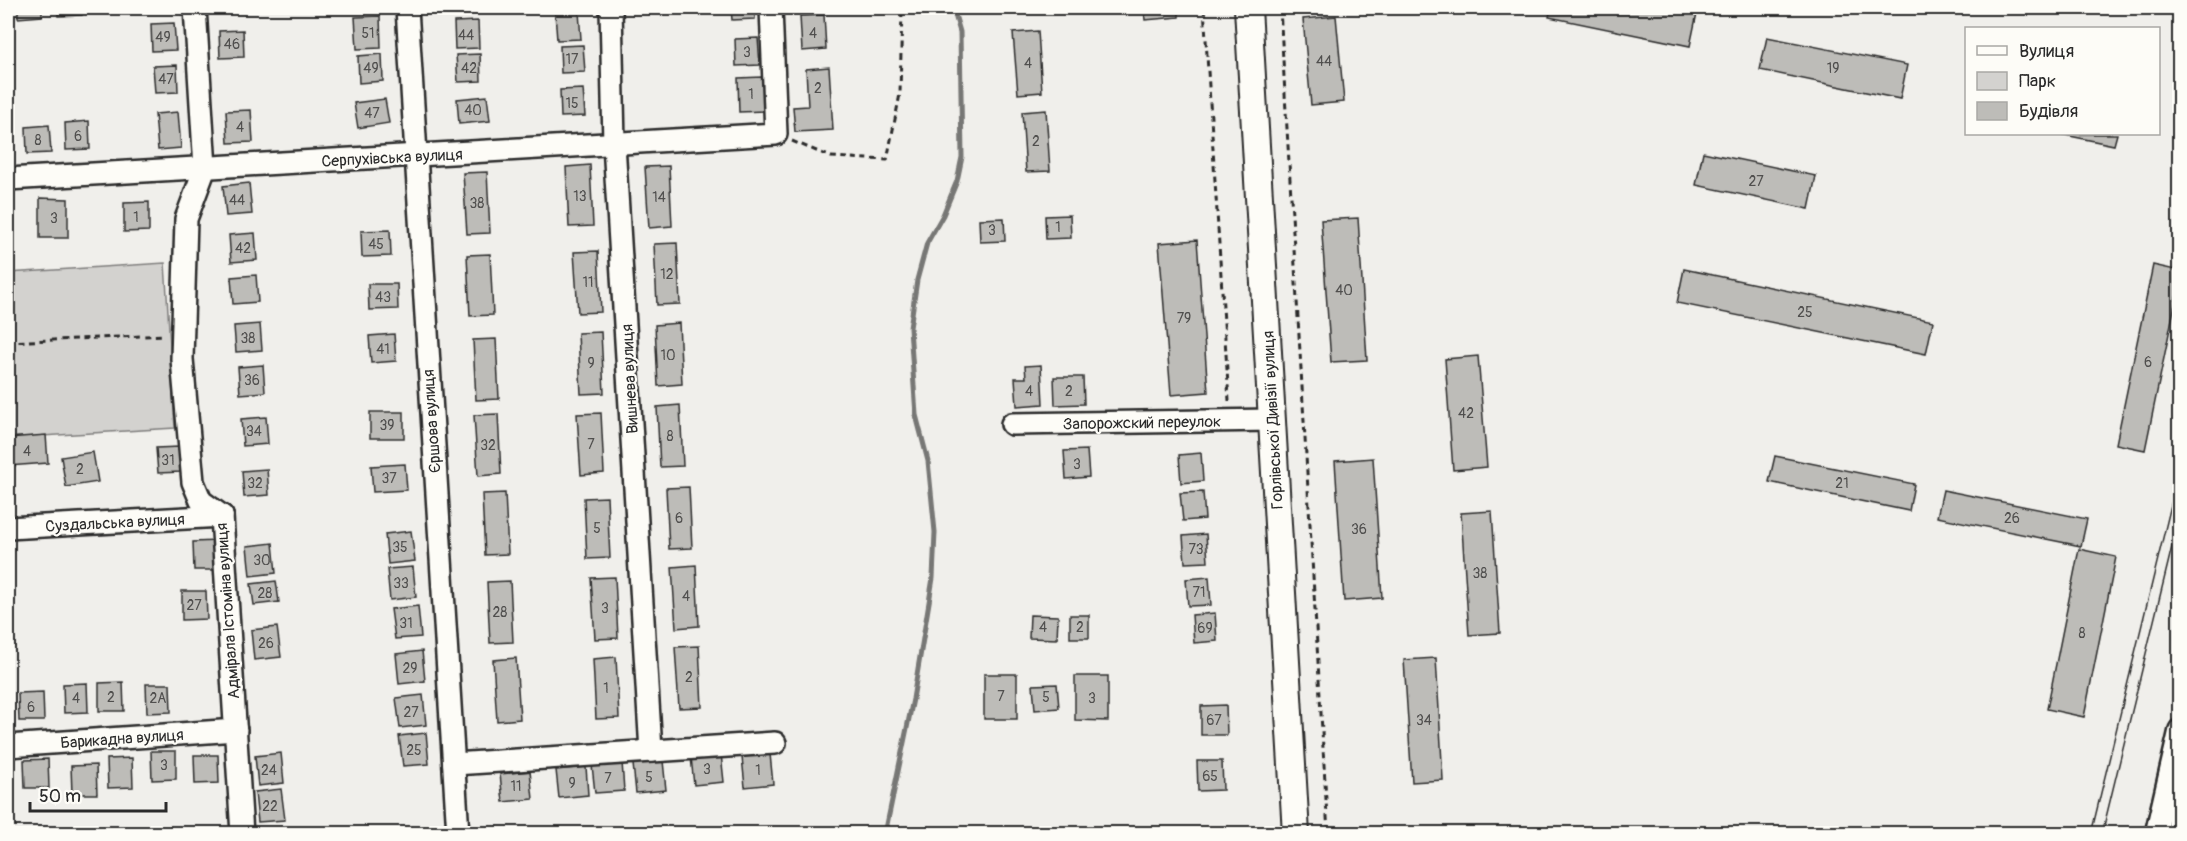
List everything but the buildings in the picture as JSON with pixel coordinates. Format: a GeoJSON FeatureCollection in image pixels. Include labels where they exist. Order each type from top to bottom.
{"type":"FeatureCollection","features":[{"type":"Feature","properties":{"kind":"main road","name":"Горлівської Дивізії вулиця"},"geometry":{"type":"LineString","coordinates":[[1248,8],[1296,834]]}},
{"type":"Feature","properties":{"kind":"street","name":"Адмірала Істоміна вулиця"},"geometry":{"type":"LineString","coordinates":[[195,8],[205,168],[186,219],[182,334],[193,482],[201,501],[222,516],[242,834]]}},
{"type":"Feature","properties":{"kind":"street","name":"Єршова вулиця"},"geometry":{"type":"LineString","coordinates":[[407,8],[458,834]]}},
{"type":"Feature","properties":{"kind":"street","name":"Вишнева вулиця"},"geometry":{"type":"LineString","coordinates":[[610,8],[615,144],[651,751]]}},
{"type":"Feature","properties":{"kind":"street"},"geometry":{"type":"LineString","coordinates":[[771,8],[776,134]]}},
{"type":"Feature","properties":{"kind":"street","name":"Серпухівська вулиця"},"geometry":{"type":"LineString","coordinates":[[8,179],[776,134]]}},
{"type":"Feature","properties":{"kind":"street","name":"Запорожский переулок"},"geometry":{"type":"LineString","coordinates":[[1012,424],[1272,420]]}},
{"type":"Feature","properties":{"kind":"street","name":"Суздальська вулиця"},"geometry":{"type":"LineString","coordinates":[[8,528],[222,516]]}},
{"type":"Feature","properties":{"kind":"street","name":"Барикадна вулиця"},"geometry":{"type":"LineString","coordinates":[[8,746],[236,730]]}},
{"type":"Feature","properties":{"kind":"street"},"geometry":{"type":"LineString","coordinates":[[2156,834],[2180,730]]}},
{"type":"Feature","properties":{"kind":"street"},"geometry":{"type":"LineString","coordinates":[[453,764],[775,743]]}},
{"type":"Feature","properties":{"kind":"path"},"geometry":{"type":"LineString","coordinates":[[776,134],[831,157],[887,160],[900,94],[902,8]]}},
{"type":"Feature","properties":{"kind":"path"},"geometry":{"type":"LineString","coordinates":[[1204,8],[1230,421]]}},
{"type":"Feature","properties":{"kind":"path"},"geometry":{"type":"LineString","coordinates":[[1280,8],[1328,834]]}},
{"type":"Feature","properties":{"kind":"path"},"geometry":{"type":"LineString","coordinates":[[8,342],[182,334]]}},
{"type":"Feature","properties":{"kind":"green space"},"geometry":{"type":"Polygon","coordinates":[[[165,263],[175,428],[8,438],[8,273],[165,263]]]}},
{"type":"Feature","properties":{"kind":"waterway"},"geometry":{"type":"LineString","coordinates":[[885,834],[913,699],[933,578],[935,532],[928,461],[916,415],[910,328],[917,280],[927,243],[943,215],[957,181],[962,157],[960,32],[953,8]]}},
{"type":"Feature","properties":{"kind":"tram line"},"geometry":{"type":"LineString","coordinates":[[2091,834],[2180,468]]}},
{"type":"Feature","properties":{"kind":"tram line"},"geometry":{"type":"LineString","coordinates":[[2102,834],[2180,514]]}}]}
